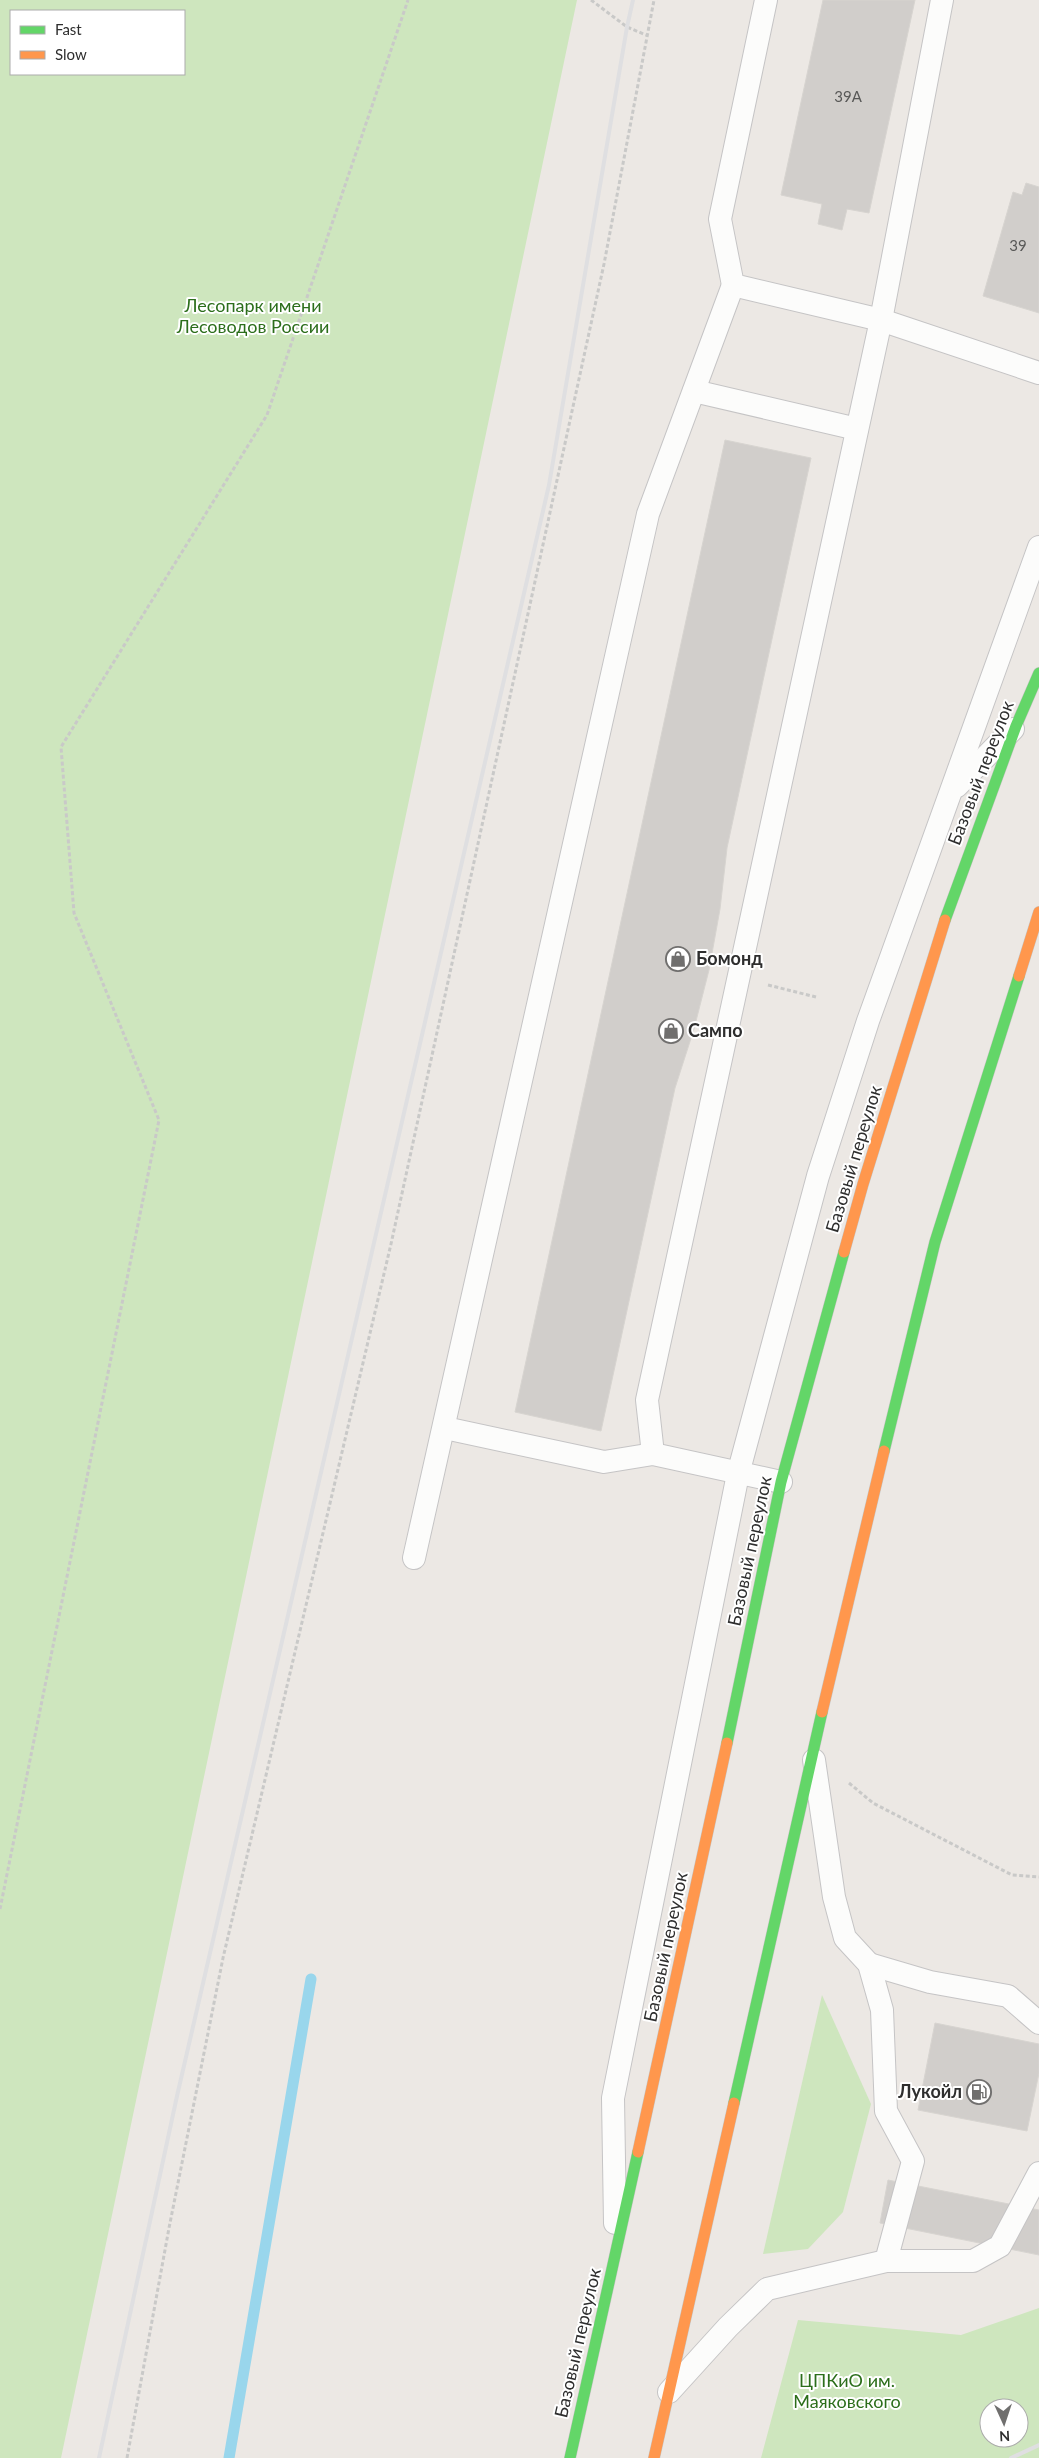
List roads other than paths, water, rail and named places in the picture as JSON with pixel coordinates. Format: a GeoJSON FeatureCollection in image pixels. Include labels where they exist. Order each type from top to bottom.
{"type":"FeatureCollection","features":[{"type":"Feature","properties":{"kind":"main road","name":"Базовый переулок"},"geometry":{"type":"LineString","coordinates":[[570,2458],[701,1870],[781,1482],[869,1165],[953,895],[1016,726],[1039,673]]}},
{"type":"Feature","properties":{"kind":"main road"},"geometry":{"type":"LineString","coordinates":[[654,2458],[814,1755],[841,1628],[935,1242],[1039,912]]}},
{"type":"Feature","properties":{"kind":"lane"},"geometry":{"type":"LineString","coordinates":[[414,1558],[445,1428],[648,514],[733,285],[720,219],[766,0]]}},
{"type":"Feature","properties":{"kind":"lane"},"geometry":{"type":"LineString","coordinates":[[653,1454],[647,1400],[881,320],[942,0]]}},
{"type":"Feature","properties":{"kind":"lane"},"geometry":{"type":"LineString","coordinates":[[733,285],[881,320],[1039,373]]}},
{"type":"Feature","properties":{"kind":"lane"},"geometry":{"type":"LineString","coordinates":[[694,391],[857,429]]}},
{"type":"Feature","properties":{"kind":"lane"},"geometry":{"type":"LineString","coordinates":[[616,2255],[613,2098],[738,1474],[818,1176],[868,1021],[1039,547]]}},
{"type":"Feature","properties":{"kind":"lane"},"geometry":{"type":"LineString","coordinates":[[952,792],[1016,726]]}},
{"type":"Feature","properties":{"kind":"lane"},"geometry":{"type":"LineString","coordinates":[[445,1428],[604,1462],[653,1454],[781,1482]]}},
{"type":"Feature","properties":{"kind":"lane"},"geometry":{"type":"LineString","coordinates":[[814,1755],[834,1897],[845,1938],[868,1964],[882,2010],[886,2111],[913,2160],[886,2261]]}},
{"type":"Feature","properties":{"kind":"lane"},"geometry":{"type":"LineString","coordinates":[[868,1964],[930,1982],[1008,1996],[1039,2022]]}},
{"type":"Feature","properties":{"kind":"lane"},"geometry":{"type":"LineString","coordinates":[[669,2392],[728,2327],[767,2289],[886,2261],[973,2261],[1000,2246],[1039,2173]]}},
{"type":"Feature","properties":{"kind":"waterway"},"geometry":{"type":"LineString","coordinates":[[229,2458],[311,1979]]}},
{"type":"Feature","properties":{"kind":"railway"},"geometry":{"type":"LineString","coordinates":[[99,2458],[177,2096],[549,485],[633,0]]}},
{"type":"Feature","properties":{"kind":"railway"},"geometry":{"type":"LineString","coordinates":[[1011,2458],[1039,2445]]}},
{"type":"Feature","properties":{"kind":"place","name":"Бомонд"},"geometry":{"type":"Point","coordinates":[678,959]}},
{"type":"Feature","properties":{"kind":"place","name":"Сампо"},"geometry":{"type":"Point","coordinates":[671,1031]}},
{"type":"Feature","properties":{"kind":"place","name":"Лукойл"},"geometry":{"type":"Point","coordinates":[979,2092]}},
{"type":"Feature","properties":{"kind":"park label","name":"Лесопарк имени Лесоводов России"},"geometry":{"type":"Point","coordinates":[253,316]}},
{"type":"Feature","properties":{"kind":"park label","name":"ЦПКиО им. Маяковского"},"geometry":{"type":"Point","coordinates":[847,2391]}}]}
